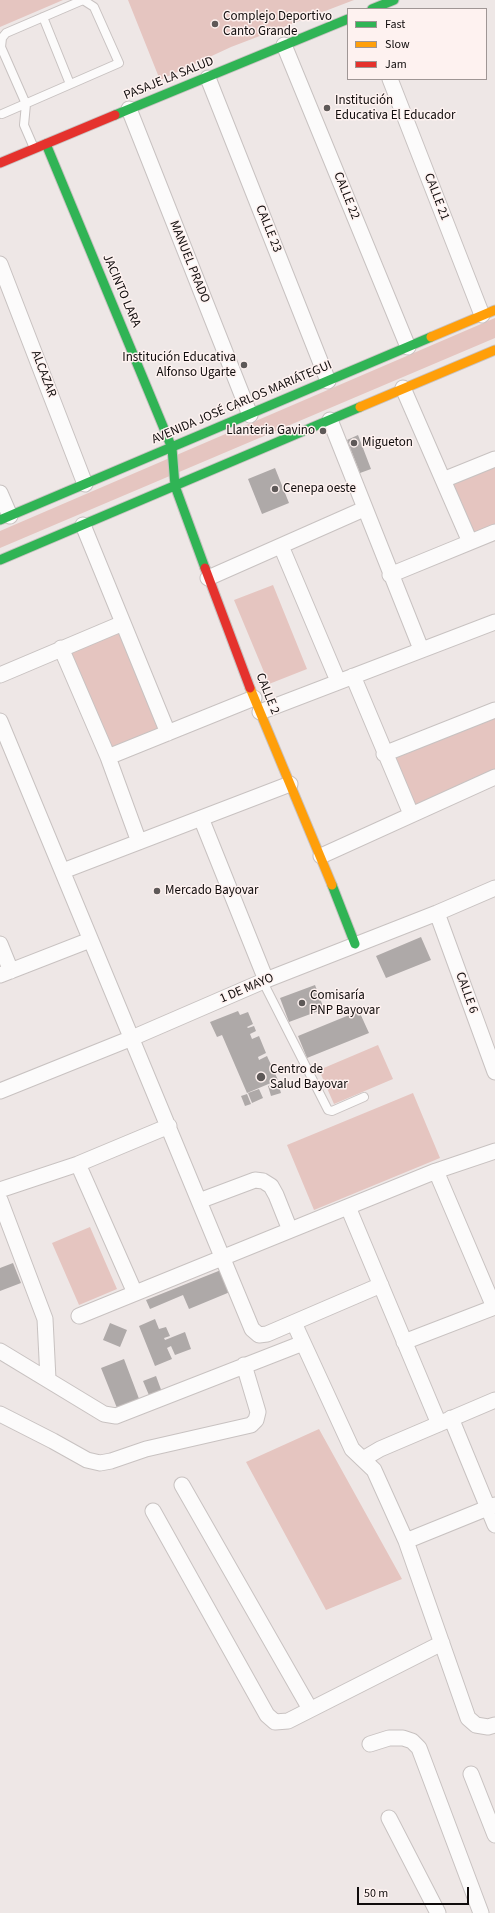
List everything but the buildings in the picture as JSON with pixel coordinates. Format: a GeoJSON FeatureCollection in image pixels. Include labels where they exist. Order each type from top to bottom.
{"type":"FeatureCollection","features":[{"type":"Feature","properties":{"kind":"street"},"geometry":{"type":"LineString","coordinates":[[374,8],[394,0]]}},
{"type":"Feature","properties":{"kind":"street","name":"PASAJE LA SALUD"},"geometry":{"type":"LineString","coordinates":[[0,163],[347,19]]}},
{"type":"Feature","properties":{"kind":"street","name":"CALLE 22"},"geometry":{"type":"LineString","coordinates":[[284,45],[408,347]]}},
{"type":"Feature","properties":{"kind":"street","name":"CALLE 23"},"geometry":{"type":"LineString","coordinates":[[208,78],[328,381]]}},
{"type":"Feature","properties":{"kind":"street","name":"CALLE 21"},"geometry":{"type":"LineString","coordinates":[[390,80],[489,313]]}},
{"type":"Feature","properties":{"kind":"street","name":"MANUEL PRADO"},"geometry":{"type":"LineString","coordinates":[[129,110],[250,415]]}},
{"type":"Feature","properties":{"kind":"street","name":"JACINTO LARA"},"geometry":{"type":"LineString","coordinates":[[46,144],[172,448]]}},
{"type":"Feature","properties":{"kind":"street","name":"ALCAZAR"},"geometry":{"type":"LineString","coordinates":[[0,264],[85,484]]}},
{"type":"Feature","properties":{"kind":"street","name":"AVENIDA JOSÉ CARLOS MARIÁTEGUI"},"geometry":{"type":"LineString","coordinates":[[5,518],[489,313]]}},
{"type":"Feature","properties":{"kind":"street"},"geometry":{"type":"LineString","coordinates":[[0,560],[495,350]]}},
{"type":"Feature","properties":{"kind":"street"},"geometry":{"type":"LineString","coordinates":[[403,388],[470,542]]}},
{"type":"Feature","properties":{"kind":"street"},"geometry":{"type":"LineString","coordinates":[[330,420],[390,575],[421,649]]}},
{"type":"Feature","properties":{"kind":"street","name":"CALLE 2"},"geometry":{"type":"LineString","coordinates":[[172,448],[175,486],[208,578],[254,698],[321,856],[356,944]]}},
{"type":"Feature","properties":{"kind":"street"},"geometry":{"type":"LineString","coordinates":[[443,480],[495,459]]}},
{"type":"Feature","properties":{"kind":"street"},"geometry":{"type":"LineString","coordinates":[[0,492],[5,518]]}},
{"type":"Feature","properties":{"kind":"street"},"geometry":{"type":"LineString","coordinates":[[208,578],[364,509]]}},
{"type":"Feature","properties":{"kind":"street"},"geometry":{"type":"LineString","coordinates":[[82,525],[168,733]]}},
{"type":"Feature","properties":{"kind":"street"},"geometry":{"type":"LineString","coordinates":[[390,575],[495,532]]}},
{"type":"Feature","properties":{"kind":"street"},"geometry":{"type":"LineString","coordinates":[[281,546],[338,681]]}},
{"type":"Feature","properties":{"kind":"street"},"geometry":{"type":"LineString","coordinates":[[260,712],[421,649],[495,622]]}},
{"type":"Feature","properties":{"kind":"street"},"geometry":{"type":"LineString","coordinates":[[0,675],[123,623]]}},
{"type":"Feature","properties":{"kind":"street"},"geometry":{"type":"LineString","coordinates":[[61,648],[108,757],[139,842]]}},
{"type":"Feature","properties":{"kind":"street"},"geometry":{"type":"LineString","coordinates":[[353,676],[410,814]]}},
{"type":"Feature","properties":{"kind":"street"},"geometry":{"type":"LineString","coordinates":[[108,757],[254,698]]}},
{"type":"Feature","properties":{"kind":"street"},"geometry":{"type":"LineString","coordinates":[[384,754],[495,710]]}},
{"type":"Feature","properties":{"kind":"street"},"geometry":{"type":"LineString","coordinates":[[0,721],[6,752],[63,871],[90,940],[169,1126],[252,1330],[259,1335],[267,1334],[380,1285]]}},
{"type":"Feature","properties":{"kind":"street"},"geometry":{"type":"LineString","coordinates":[[321,856],[410,814],[495,777]]}},
{"type":"Feature","properties":{"kind":"street"},"geometry":{"type":"LineString","coordinates":[[63,871],[290,784]]}},
{"type":"Feature","properties":{"kind":"street"},"geometry":{"type":"LineString","coordinates":[[201,818],[265,981]]}},
{"type":"Feature","properties":{"kind":"street","name":"1 DE MAYO"},"geometry":{"type":"LineString","coordinates":[[0,1091],[132,1038],[265,981],[495,888]]}},
{"type":"Feature","properties":{"kind":"street","name":"CALLE 6"},"geometry":{"type":"LineString","coordinates":[[436,913],[495,1072]]}},
{"type":"Feature","properties":{"kind":"street"},"geometry":{"type":"LineString","coordinates":[[0,944],[5,973],[90,940]]}},
{"type":"Feature","properties":{"kind":"street"},"geometry":{"type":"LineString","coordinates":[[0,1190],[78,1164],[169,1126]]}},
{"type":"Feature","properties":{"kind":"street"},"geometry":{"type":"LineString","coordinates":[[79,1316],[222,1256],[436,1171],[495,1151]]}},
{"type":"Feature","properties":{"kind":"street"},"geometry":{"type":"LineString","coordinates":[[78,1164],[135,1293]]}},
{"type":"Feature","properties":{"kind":"street"},"geometry":{"type":"LineString","coordinates":[[404,1342],[494,1307],[436,1171]]}},
{"type":"Feature","properties":{"kind":"street"},"geometry":{"type":"LineString","coordinates":[[199,1201],[255,1180],[263,1181],[271,1186],[276,1195],[290,1230]]}},
{"type":"Feature","properties":{"kind":"street"},"geometry":{"type":"LineString","coordinates":[[0,1200],[45,1319],[48,1379]]}},
{"type":"Feature","properties":{"kind":"street"},"geometry":{"type":"LineString","coordinates":[[348,1207],[404,1342],[491,1506],[495,1526]]}},
{"type":"Feature","properties":{"kind":"street"},"geometry":{"type":"LineString","coordinates":[[294,1323],[352,1449],[374,1470],[406,1541],[468,1718],[476,1725],[488,1727],[495,1725]]}},
{"type":"Feature","properties":{"kind":"street"},"geometry":{"type":"LineString","coordinates":[[0,1351],[104,1414],[116,1416],[303,1343]]}},
{"type":"Feature","properties":{"kind":"street"},"geometry":{"type":"LineString","coordinates":[[0,1414],[54,1441],[87,1460],[100,1463],[111,1461],[146,1449],[251,1425],[256,1420],[258,1412],[244,1365]]}},
{"type":"Feature","properties":{"kind":"street"},"geometry":{"type":"LineString","coordinates":[[363,1459],[380,1449],[495,1400]]}},
{"type":"Feature","properties":{"kind":"street"},"geometry":{"type":"LineString","coordinates":[[182,1485],[310,1709]]}},
{"type":"Feature","properties":{"kind":"street"},"geometry":{"type":"LineString","coordinates":[[406,1541],[491,1506]]}},
{"type":"Feature","properties":{"kind":"street"},"geometry":{"type":"LineString","coordinates":[[153,1511],[267,1715],[276,1722],[288,1722],[310,1709],[442,1643]]}},
{"type":"Feature","properties":{"kind":"street"},"geometry":{"type":"LineString","coordinates":[[370,1744],[389,1738],[402,1738],[412,1741],[419,1748],[481,1913]]}},
{"type":"Feature","properties":{"kind":"street"},"geometry":{"type":"LineString","coordinates":[[471,1774],[495,1835]]}},
{"type":"Feature","properties":{"kind":"street"},"geometry":{"type":"LineString","coordinates":[[389,1818],[438,1913]]}},
{"type":"Feature","properties":{"kind":"lane"},"geometry":{"type":"LineString","coordinates":[[2,114],[26,104],[119,63],[94,7],[83,0],[6,33],[2,38],[1,47],[26,104],[24,125],[34,149]]}},
{"type":"Feature","properties":{"kind":"lane"},"geometry":{"type":"LineString","coordinates":[[43,17],[70,84]]}},
{"type":"Feature","properties":{"kind":"lane"},"geometry":{"type":"LineString","coordinates":[[265,981],[328,1110],[332,1111],[364,1098]]}},
{"type":"Feature","properties":{"kind":"shaded area"},"geometry":{"type":"Polygon","coordinates":[[[0,0],[63,0],[0,27],[0,0]]]}},
{"type":"Feature","properties":{"kind":"shaded area","name":"Complejo Deportivo Canto Grande"},"geometry":{"type":"Polygon","coordinates":[[[128,0],[354,0],[231,47],[160,80],[128,0]]]}},
{"type":"Feature","properties":{"kind":"shaded area"},"geometry":{"type":"Polygon","coordinates":[[[495,318],[495,338],[0,548],[0,531],[495,318]]]}},
{"type":"Feature","properties":{"kind":"shaded area"},"geometry":{"type":"Polygon","coordinates":[[[495,465],[495,528],[472,538],[449,485],[495,465]]]}},
{"type":"Feature","properties":{"kind":"shaded area"},"geometry":{"type":"Polygon","coordinates":[[[273,585],[307,669],[269,684],[234,600],[273,585]]]}},
{"type":"Feature","properties":{"kind":"shaded area"},"geometry":{"type":"Polygon","coordinates":[[[120,625],[161,730],[111,751],[65,649],[120,625]]]}},
{"type":"Feature","properties":{"kind":"shaded area"},"geometry":{"type":"Polygon","coordinates":[[[495,717],[495,771],[414,806],[393,756],[495,717]]]}},
{"type":"Feature","properties":{"kind":"shaded area"},"geometry":{"type":"Polygon","coordinates":[[[378,1045],[393,1079],[334,1104],[319,1070],[378,1045]]]}},
{"type":"Feature","properties":{"kind":"shaded area"},"geometry":{"type":"Polygon","coordinates":[[[413,1093],[440,1158],[314,1210],[287,1145],[413,1093]]]}},
{"type":"Feature","properties":{"kind":"shaded area"},"geometry":{"type":"Polygon","coordinates":[[[90,1227],[117,1289],[79,1305],[52,1243],[90,1227]]]}},
{"type":"Feature","properties":{"kind":"shaded area"},"geometry":{"type":"Polygon","coordinates":[[[319,1429],[402,1579],[326,1610],[246,1462],[319,1429]]]}},
{"type":"Feature","properties":{"kind":"traffic: fast"},"geometry":{"type":"LineString","coordinates":[[374,8],[394,0]]}},
{"type":"Feature","properties":{"kind":"traffic: fast"},"geometry":{"type":"LineString","coordinates":[[115,115],[347,19]]}},
{"type":"Feature","properties":{"kind":"traffic: fast"},"geometry":{"type":"LineString","coordinates":[[46,144],[172,448],[175,486],[205,568]]}},
{"type":"Feature","properties":{"kind":"traffic: fast"},"geometry":{"type":"LineString","coordinates":[[0,520],[431,337]]}},
{"type":"Feature","properties":{"kind":"traffic: fast"},"geometry":{"type":"LineString","coordinates":[[0,560],[360,407]]}},
{"type":"Feature","properties":{"kind":"traffic: fast"},"geometry":{"type":"LineString","coordinates":[[332,885],[355,944]]}},
{"type":"Feature","properties":{"kind":"traffic: slow"},"geometry":{"type":"LineString","coordinates":[[431,337],[495,310]]}},
{"type":"Feature","properties":{"kind":"traffic: slow"},"geometry":{"type":"LineString","coordinates":[[360,407],[495,350]]}},
{"type":"Feature","properties":{"kind":"traffic: slow"},"geometry":{"type":"LineString","coordinates":[[250,688],[332,885]]}},
{"type":"Feature","properties":{"kind":"traffic: jam"},"geometry":{"type":"LineString","coordinates":[[0,163],[115,115]]}},
{"type":"Feature","properties":{"kind":"traffic: jam"},"geometry":{"type":"LineString","coordinates":[[205,568],[250,688]]}},
{"type":"Feature","properties":{"kind":"place","name":"Complejo Deportivo Canto Grande"},"geometry":{"type":"Point","coordinates":[215,24]}},
{"type":"Feature","properties":{"kind":"place","name":"Institución Educativa El Educador"},"geometry":{"type":"Point","coordinates":[327,108]}},
{"type":"Feature","properties":{"kind":"place","name":"Institución Educativa Alfonso Ugarte"},"geometry":{"type":"Point","coordinates":[244,365]}},
{"type":"Feature","properties":{"kind":"place","name":"Llanteria Gavino"},"geometry":{"type":"Point","coordinates":[323,431]}},
{"type":"Feature","properties":{"kind":"place","name":"Migueton"},"geometry":{"type":"Point","coordinates":[354,443]}},
{"type":"Feature","properties":{"kind":"place","name":"Cenepa oeste"},"geometry":{"type":"Point","coordinates":[275,489]}},
{"type":"Feature","properties":{"kind":"place","name":"Mercado Bayovar"},"geometry":{"type":"Point","coordinates":[157,891]}},
{"type":"Feature","properties":{"kind":"place","name":"Comisaría PNP Bayovar"},"geometry":{"type":"Point","coordinates":[302,1003]}},
{"type":"Feature","properties":{"kind":"place","name":"Centro de Salud Bayovar"},"geometry":{"type":"Point","coordinates":[261,1077]}}]}
